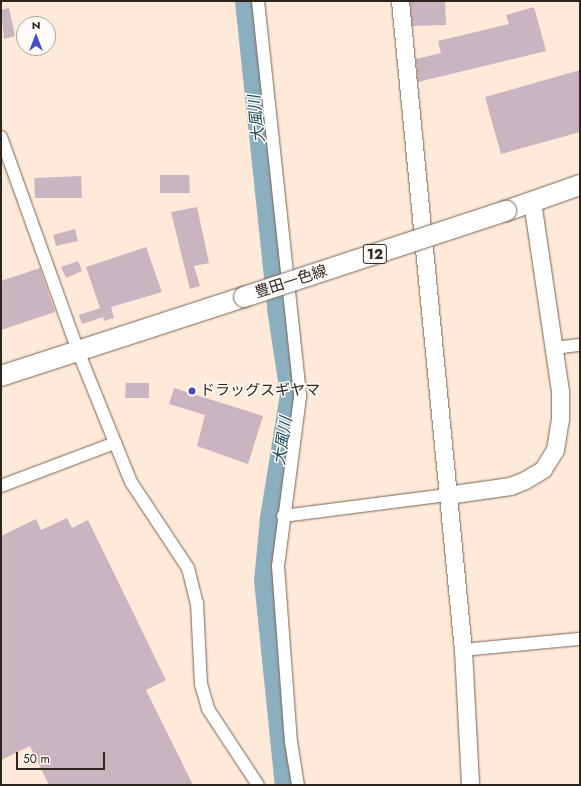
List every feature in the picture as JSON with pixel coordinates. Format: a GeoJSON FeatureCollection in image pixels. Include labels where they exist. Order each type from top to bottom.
{"type":"FeatureCollection","features":[{"type":"Feature","properties":{"kind":"main road","name":"豊田一色線"},"geometry":{"type":"LineString","coordinates":[[1,376],[506,211],[580,185]]}},
{"type":"Feature","properties":{"kind":"street"},"geometry":{"type":"LineString","coordinates":[[258,1],[300,397],[283,516],[278,566],[290,735],[298,785]]}},
{"type":"Feature","properties":{"kind":"street"},"geometry":{"type":"LineString","coordinates":[[400,1],[463,650],[470,785]]}},
{"type":"Feature","properties":{"kind":"street"},"geometry":{"type":"LineString","coordinates":[[1,137],[78,351],[130,482],[188,568],[197,603],[204,697],[220,731],[258,785]]}},
{"type":"Feature","properties":{"kind":"street"},"geometry":{"type":"LineString","coordinates":[[283,516],[510,486],[536,474],[550,461],[560,419],[554,348],[532,202]]}},
{"type":"Feature","properties":{"kind":"street"},"geometry":{"type":"LineString","coordinates":[[554,348],[580,345]]}},
{"type":"Feature","properties":{"kind":"street"},"geometry":{"type":"LineString","coordinates":[[1,486],[115,443]]}},
{"type":"Feature","properties":{"kind":"street"},"geometry":{"type":"LineString","coordinates":[[463,650],[580,639]]}},
{"type":"Feature","properties":{"kind":"building"},"geometry":{"type":"Polygon","coordinates":[[[410,1],[445,1],[446,25],[412,26],[410,1]]]}},
{"type":"Feature","properties":{"kind":"building"},"geometry":{"type":"Polygon","coordinates":[[[534,7],[546,51],[418,82],[416,59],[441,53],[438,41],[509,24],[506,15],[534,7]]]}},
{"type":"Feature","properties":{"kind":"building"},"geometry":{"type":"Polygon","coordinates":[[[9,8],[15,36],[4,39],[1,10],[9,8]]]}},
{"type":"Feature","properties":{"kind":"building"},"geometry":{"type":"Polygon","coordinates":[[[580,70],[580,132],[501,154],[485,97],[580,70]]]}},
{"type":"Feature","properties":{"kind":"building"},"geometry":{"type":"Polygon","coordinates":[[[160,175],[189,175],[190,193],[160,193],[160,175]]]}},
{"type":"Feature","properties":{"kind":"building"},"geometry":{"type":"Polygon","coordinates":[[[81,176],[82,198],[35,198],[34,178],[81,176]]]}},
{"type":"Feature","properties":{"kind":"building"},"geometry":{"type":"Polygon","coordinates":[[[197,207],[209,263],[194,266],[200,286],[190,289],[171,212],[197,207]]]}},
{"type":"Feature","properties":{"kind":"building"},"geometry":{"type":"Polygon","coordinates":[[[75,229],[78,241],[56,246],[53,235],[75,229]]]}},
{"type":"Feature","properties":{"kind":"building"},"geometry":{"type":"Polygon","coordinates":[[[146,247],[162,292],[111,307],[114,318],[104,321],[103,317],[82,324],[79,315],[100,308],[86,267],[146,247]]]}},
{"type":"Feature","properties":{"kind":"building"},"geometry":{"type":"Polygon","coordinates":[[[78,261],[82,271],[66,278],[61,267],[78,261]]]}},
{"type":"Feature","properties":{"kind":"building"},"geometry":{"type":"Polygon","coordinates":[[[40,268],[55,312],[1,330],[1,281],[40,268]]]}},
{"type":"Feature","properties":{"kind":"building"},"geometry":{"type":"Polygon","coordinates":[[[126,383],[149,383],[149,398],[125,398],[126,383]]]}},
{"type":"Feature","properties":{"kind":"building"},"geometry":{"type":"Polygon","coordinates":[[[174,388],[263,416],[248,464],[197,446],[205,415],[169,404],[174,388]]]}},
{"type":"Feature","properties":{"kind":"building"},"geometry":{"type":"Polygon","coordinates":[[[67,518],[72,528],[88,520],[166,680],[146,690],[193,785],[49,785],[30,746],[1,760],[1,536],[36,519],[41,530],[67,518]]]}},
{"type":"Feature","properties":{"kind":"waterway","name":"大風川"},"geometry":{"type":"LineString","coordinates":[[245,1],[277,308],[290,394],[270,518],[264,580],[285,785]]}},
{"type":"Feature","properties":{"kind":"place","name":"ドラッグスギヤマ"},"geometry":{"type":"Point","coordinates":[192,391]}}]}
